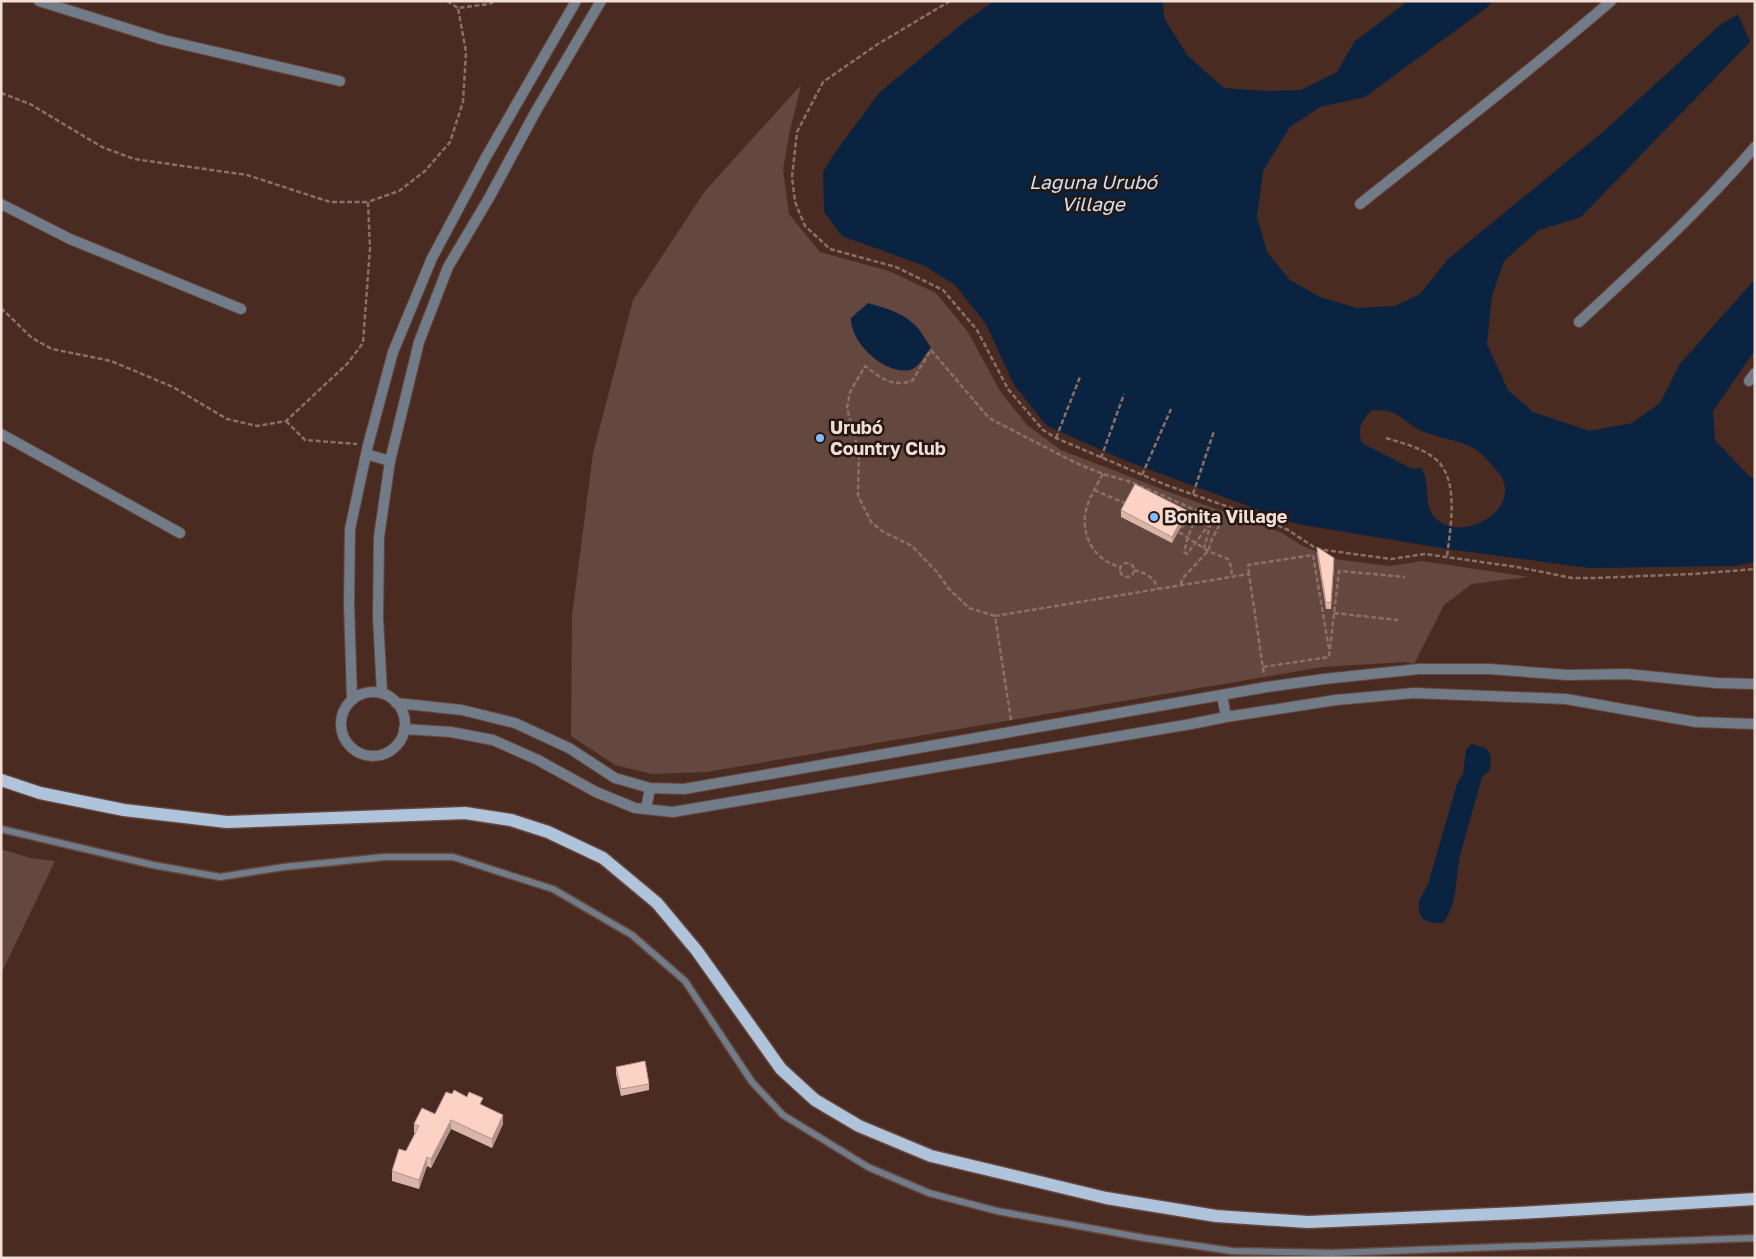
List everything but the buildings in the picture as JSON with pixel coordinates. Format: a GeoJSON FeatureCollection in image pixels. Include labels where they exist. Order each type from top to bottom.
{"type":"FeatureCollection","features":[{"type":"Feature","properties":{"kind":"main road"},"geometry":{"type":"LineString","coordinates":[[1,780],[40,793],[124,810],[228,822],[465,813],[511,820],[548,832],[604,858],[657,903],[697,951],[781,1069],[815,1100],[859,1126],[931,1156],[1106,1198],[1216,1216],[1308,1222],[1519,1214],[1755,1199]]}},
{"type":"Feature","properties":{"kind":"street"},"geometry":{"type":"LineString","coordinates":[[39,1],[164,40],[340,81]]}},
{"type":"Feature","properties":{"kind":"street"},"geometry":{"type":"LineString","coordinates":[[352,699],[350,529],[367,450],[393,352],[432,258],[486,158],[576,1]]}},
{"type":"Feature","properties":{"kind":"street"},"geometry":{"type":"LineString","coordinates":[[382,694],[378,617],[379,537],[390,461],[419,342],[448,268],[489,198],[536,111],[601,1]]}},
{"type":"Feature","properties":{"kind":"street"},"geometry":{"type":"LineString","coordinates":[[1360,204],[1571,36],[1611,1]]}},
{"type":"Feature","properties":{"kind":"street"},"geometry":{"type":"LineString","coordinates":[[1579,322],[1642,264],[1718,188],[1755,147]]}},
{"type":"Feature","properties":{"kind":"street"},"geometry":{"type":"LineString","coordinates":[[1,204],[70,239],[241,309]]}},
{"type":"Feature","properties":{"kind":"street"},"geometry":{"type":"LineString","coordinates":[[1,434],[180,534]]}},
{"type":"Feature","properties":{"kind":"street"},"geometry":{"type":"LineString","coordinates":[[367,450],[390,461]]}},
{"type":"Feature","properties":{"kind":"street"},"geometry":{"type":"LineString","coordinates":[[396,703],[462,710],[515,723],[569,748],[615,778],[650,788],[684,789],[1257,688],[1418,669],[1489,669],[1568,674],[1627,674],[1718,683],[1755,684]]}},
{"type":"Feature","properties":{"kind":"street"},"geometry":{"type":"LineString","coordinates":[[373,692],[382,694],[396,703],[402,712],[404,729],[400,740],[393,748],[383,754],[372,756],[362,754],[348,744],[341,729],[341,718],[345,708],[352,699],[362,694],[373,692]]}},
{"type":"Feature","properties":{"kind":"street"},"geometry":{"type":"LineString","coordinates":[[404,729],[451,732],[493,740],[538,760],[596,792],[634,808],[673,812],[1226,717],[1336,700],[1414,693],[1566,699],[1696,722],[1755,724]]}},
{"type":"Feature","properties":{"kind":"street"},"geometry":{"type":"LineString","coordinates":[[1222,695],[1226,717]]}},
{"type":"Feature","properties":{"kind":"street"},"geometry":{"type":"LineString","coordinates":[[646,809],[650,788]]}},
{"type":"Feature","properties":{"kind":"lane"},"geometry":{"type":"LineString","coordinates":[[1,829],[153,865],[220,877],[284,867],[384,856],[453,857],[553,889],[632,935],[685,980],[752,1082],[783,1115],[868,1167],[929,1193],[997,1211],[1144,1238],[1232,1251],[1332,1253],[1755,1238]]}},
{"type":"Feature","properties":{"kind":"path"},"geometry":{"type":"LineString","coordinates":[[447,1],[458,8],[489,4],[496,1]]}},
{"type":"Feature","properties":{"kind":"path"},"geometry":{"type":"LineString","coordinates":[[950,1],[878,44],[823,82],[797,132],[792,177],[796,202],[805,226],[830,249],[896,267],[943,290],[976,330],[1008,389],[1043,430],[1056,438],[1166,485],[1266,520],[1288,530],[1317,549],[1390,559],[1425,554],[1579,578],[1693,574],[1755,568]]}},
{"type":"Feature","properties":{"kind":"path"},"geometry":{"type":"LineString","coordinates":[[1,93],[30,104],[102,147],[134,159],[247,175],[330,202],[368,202],[398,191],[425,171],[450,142],[463,102],[466,52],[458,8]]}},
{"type":"Feature","properties":{"kind":"path"},"geometry":{"type":"LineString","coordinates":[[1,308],[32,338],[52,349],[111,361],[173,388],[227,419],[257,426],[286,421],[347,364],[363,343],[370,248],[368,202]]}},
{"type":"Feature","properties":{"kind":"path"},"geometry":{"type":"LineString","coordinates":[[1181,585],[1182,579],[1208,551],[1212,538],[1220,524],[1198,511],[1162,495],[1076,463],[989,418],[932,350],[912,382],[900,384],[883,380],[865,366],[850,392],[847,408],[859,453],[858,495],[871,522],[882,531],[912,546],[937,572],[950,590],[969,608],[995,616],[1249,574]]}},
{"type":"Feature","properties":{"kind":"path"},"geometry":{"type":"LineString","coordinates":[[1056,438],[1080,377]]}},
{"type":"Feature","properties":{"kind":"path"},"geometry":{"type":"LineString","coordinates":[[1102,458],[1124,394]]}},
{"type":"Feature","properties":{"kind":"path"},"geometry":{"type":"LineString","coordinates":[[1142,475],[1171,410]]}},
{"type":"Feature","properties":{"kind":"path"},"geometry":{"type":"LineString","coordinates":[[286,421],[305,440],[367,450]]}},
{"type":"Feature","properties":{"kind":"path"},"geometry":{"type":"LineString","coordinates":[[1193,494],[1214,431]]}},
{"type":"Feature","properties":{"kind":"path"},"geometry":{"type":"LineString","coordinates":[[1386,438],[1416,448],[1434,458],[1443,468],[1452,499],[1447,558]]}},
{"type":"Feature","properties":{"kind":"path"},"geometry":{"type":"LineString","coordinates":[[1103,474],[1090,499],[1084,528],[1096,553],[1111,565],[1120,567]]}},
{"type":"Feature","properties":{"kind":"path"},"geometry":{"type":"LineString","coordinates":[[1094,490],[1128,504]]}},
{"type":"Feature","properties":{"kind":"path"},"geometry":{"type":"LineString","coordinates":[[1204,548],[1210,526],[1208,526],[1196,543],[1187,554],[1184,552],[1188,537],[1195,519],[1193,519],[1180,530],[1188,537],[1196,543],[1208,551],[1228,560],[1231,566],[1232,577]]}},
{"type":"Feature","properties":{"kind":"path"},"geometry":{"type":"LineString","coordinates":[[1257,688],[1264,678],[1264,667],[1248,566],[1312,554],[1330,653]]}},
{"type":"Feature","properties":{"kind":"path"},"geometry":{"type":"LineString","coordinates":[[1124,563],[1129,563],[1133,565],[1134,570],[1131,576],[1124,577],[1120,572],[1120,567],[1124,563]]}},
{"type":"Feature","properties":{"kind":"path"},"geometry":{"type":"LineString","coordinates":[[1134,570],[1156,581],[1158,589]]}},
{"type":"Feature","properties":{"kind":"path"},"geometry":{"type":"LineString","coordinates":[[1264,667],[1329,657],[1339,571],[1405,577]]}},
{"type":"Feature","properties":{"kind":"path"},"geometry":{"type":"LineString","coordinates":[[1334,613],[1398,620]]}},
{"type":"Feature","properties":{"kind":"path"},"geometry":{"type":"LineString","coordinates":[[995,616],[1013,731]]}},
{"type":"Feature","properties":{"kind":"shaded area","name":"Urubó Country Club"},"geometry":{"type":"Polygon","coordinates":[[[801,85],[783,169],[789,214],[820,252],[889,271],[936,293],[968,332],[1000,391],[1027,425],[1061,450],[1280,532],[1303,546],[1335,559],[1389,566],[1422,561],[1529,577],[1472,584],[1444,605],[1414,664],[1405,662],[1323,667],[706,772],[652,774],[615,765],[571,736],[572,616],[593,453],[633,300],[705,191],[801,85]]]}},
{"type":"Feature","properties":{"kind":"shaded area"},"geometry":{"type":"Polygon","coordinates":[[[1,849],[30,858],[55,861],[1,974],[1,849]]]}},
{"type":"Feature","properties":{"kind":"water","name":"Laguna Urubó Village"},"geometry":{"type":"Polygon","coordinates":[[[994,1],[1163,1],[1164,18],[1188,56],[1224,88],[1267,91],[1301,90],[1337,72],[1354,42],[1408,1],[1493,1],[1485,9],[1365,97],[1320,107],[1290,127],[1263,171],[1257,216],[1267,252],[1290,280],[1320,297],[1357,308],[1395,306],[1420,294],[1448,259],[1603,132],[1720,25],[1738,14],[1750,42],[1581,217],[1539,230],[1504,261],[1492,296],[1487,344],[1508,390],[1533,412],[1590,431],[1632,423],[1660,403],[1679,365],[1755,279],[1755,350],[1713,411],[1715,440],[1748,475],[1755,479],[1755,562],[1735,566],[1589,568],[1447,549],[1297,524],[1129,462],[1047,426],[1014,385],[986,324],[955,285],[925,266],[842,236],[824,212],[823,172],[834,154],[879,93],[963,23],[994,1]],[[1372,410],[1361,425],[1362,443],[1412,469],[1421,468],[1426,479],[1430,510],[1442,523],[1454,527],[1467,527],[1480,523],[1491,516],[1500,506],[1505,495],[1504,482],[1500,474],[1478,451],[1461,443],[1422,431],[1391,412],[1372,410]]]}},
{"type":"Feature","properties":{"kind":"water"},"geometry":{"type":"Polygon","coordinates":[[[868,303],[901,315],[912,322],[921,332],[931,347],[913,369],[900,370],[890,368],[871,355],[856,337],[852,328],[851,318],[868,303]]]}},
{"type":"Feature","properties":{"kind":"water"},"geometry":{"type":"Polygon","coordinates":[[[1472,744],[1486,748],[1491,756],[1490,770],[1482,777],[1468,826],[1458,864],[1454,899],[1451,908],[1443,923],[1433,923],[1423,919],[1419,912],[1419,901],[1428,884],[1457,784],[1463,774],[1466,750],[1472,744]]]}},
{"type":"Feature","properties":{"kind":"place","name":"Urubó Country Club"},"geometry":{"type":"Point","coordinates":[820,438]}},
{"type":"Feature","properties":{"kind":"place","name":"Bonita Village"},"geometry":{"type":"Point","coordinates":[1154,517]}}]}
